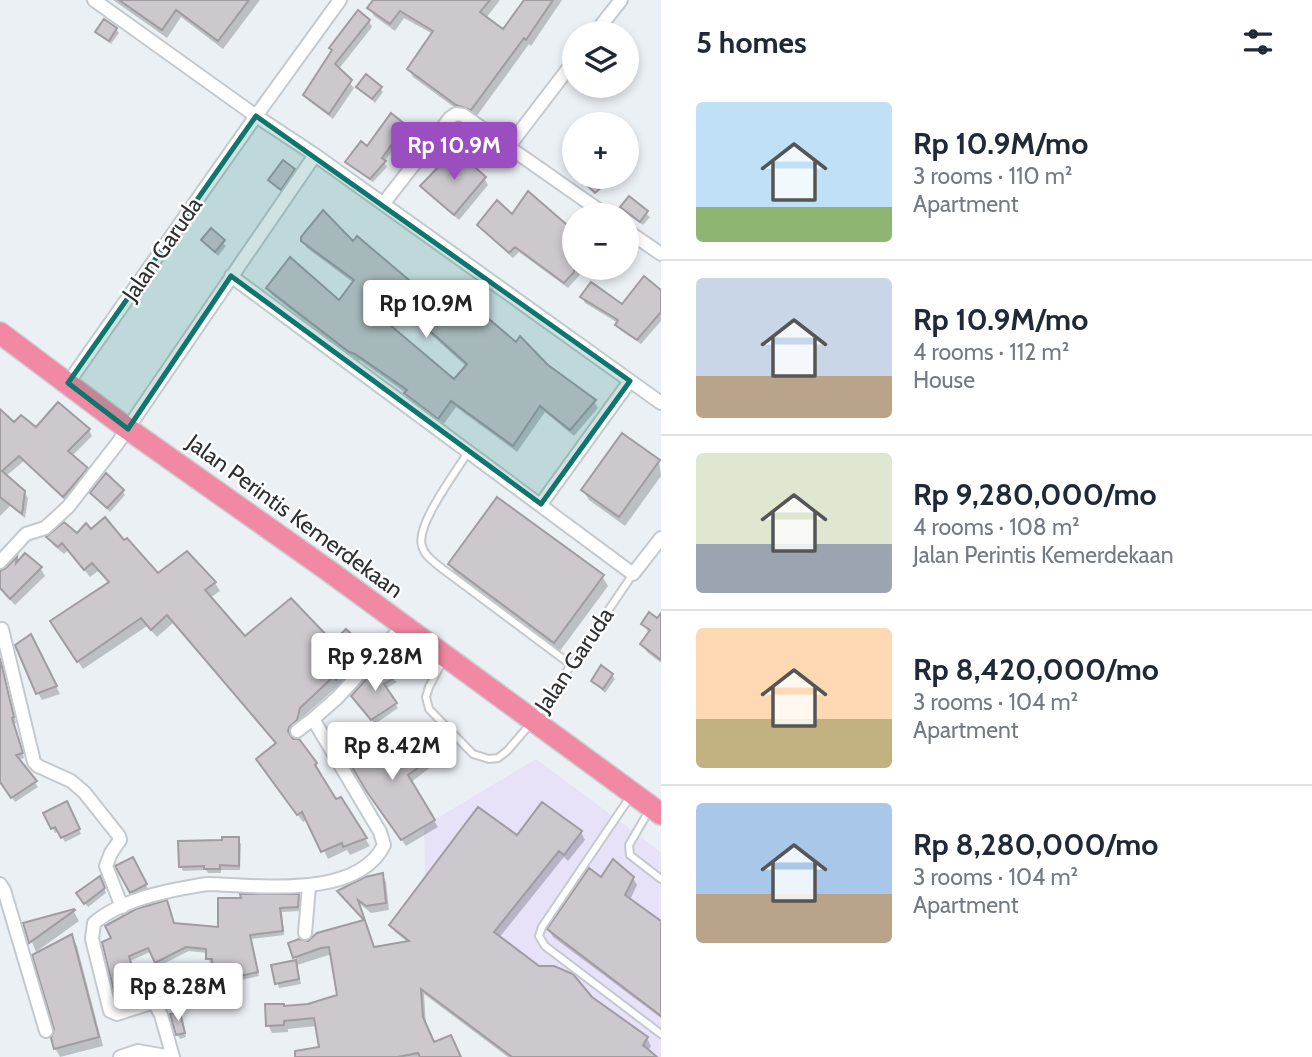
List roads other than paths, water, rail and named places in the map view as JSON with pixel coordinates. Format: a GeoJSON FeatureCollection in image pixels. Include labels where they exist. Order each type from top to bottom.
{"type":"FeatureCollection","features":[{"type":"Feature","properties":{"kind":"highway","name":"Jalan Perintis Kemerdekaan"},"geometry":{"type":"LineString","coordinates":[[0,333],[128,429],[446,656],[656,811]]}},
{"type":"Feature","properties":{"kind":"street"},"geometry":{"type":"LineString","coordinates":[[94,0],[661,403]]}},
{"type":"Feature","properties":{"kind":"street","name":"Jalan Garuda"},"geometry":{"type":"LineString","coordinates":[[68,383],[340,0]]}},
{"type":"Feature","properties":{"kind":"street"},"geometry":{"type":"LineString","coordinates":[[604,21],[621,0]]}},
{"type":"Feature","properties":{"kind":"street"},"geometry":{"type":"LineString","coordinates":[[509,146],[562,77]]}},
{"type":"Feature","properties":{"kind":"street"},"geometry":{"type":"LineString","coordinates":[[383,204],[453,115],[463,115],[589,203]]}},
{"type":"Feature","properties":{"kind":"street"},"geometry":{"type":"LineString","coordinates":[[0,562],[26,534],[45,528],[68,506],[128,429],[315,155]]}},
{"type":"Feature","properties":{"kind":"street"},"geometry":{"type":"LineString","coordinates":[[639,239],[661,254]]}},
{"type":"Feature","properties":{"kind":"street"},"geometry":{"type":"LineString","coordinates":[[230,276],[633,574]]}},
{"type":"Feature","properties":{"kind":"street"},"geometry":{"type":"LineString","coordinates":[[541,504],[630,381]]}},
{"type":"Feature","properties":{"kind":"street","name":"Jalan Garuda"},"geometry":{"type":"LineString","coordinates":[[633,574],[661,538]]}},
{"type":"Feature","properties":{"kind":"street"},"geometry":{"type":"LineString","coordinates":[[298,731],[337,698],[402,626]]}},
{"type":"Feature","properties":{"kind":"street"},"geometry":{"type":"LineString","coordinates":[[2,633],[34,762],[71,781],[84,792],[119,836],[120,840],[106,866],[122,907]]}},
{"type":"Feature","properties":{"kind":"street"},"geometry":{"type":"LineString","coordinates":[[120,1057],[138,1051],[172,1057],[161,1016],[154,1002],[117,1014],[110,1012],[92,932],[94,923],[140,899],[207,884],[309,886],[327,883],[361,869],[379,854],[384,845],[380,832],[359,792],[313,719]]}},
{"type":"Feature","properties":{"kind":"street"},"geometry":{"type":"LineString","coordinates":[[0,884],[46,1031]]}},
{"type":"Feature","properties":{"kind":"street"},"geometry":{"type":"LineString","coordinates":[[305,933],[309,886]]}},
{"type":"Feature","properties":{"kind":"lane"},"geometry":{"type":"LineString","coordinates":[[468,452],[424,525],[420,542],[423,551],[440,567],[570,664]]}},
{"type":"Feature","properties":{"kind":"lane","name":"Jalan Garuda"},"geometry":{"type":"LineString","coordinates":[[446,656],[429,687],[426,697],[429,709],[473,754],[489,759],[498,758],[533,721],[633,574]]}},
{"type":"Feature","properties":{"kind":"lane"},"geometry":{"type":"LineString","coordinates":[[633,794],[539,936],[545,946],[661,1034]]}},
{"type":"Feature","properties":{"kind":"lane"},"geometry":{"type":"LineString","coordinates":[[656,811],[629,845],[628,850],[630,855],[661,879]]}}]}
